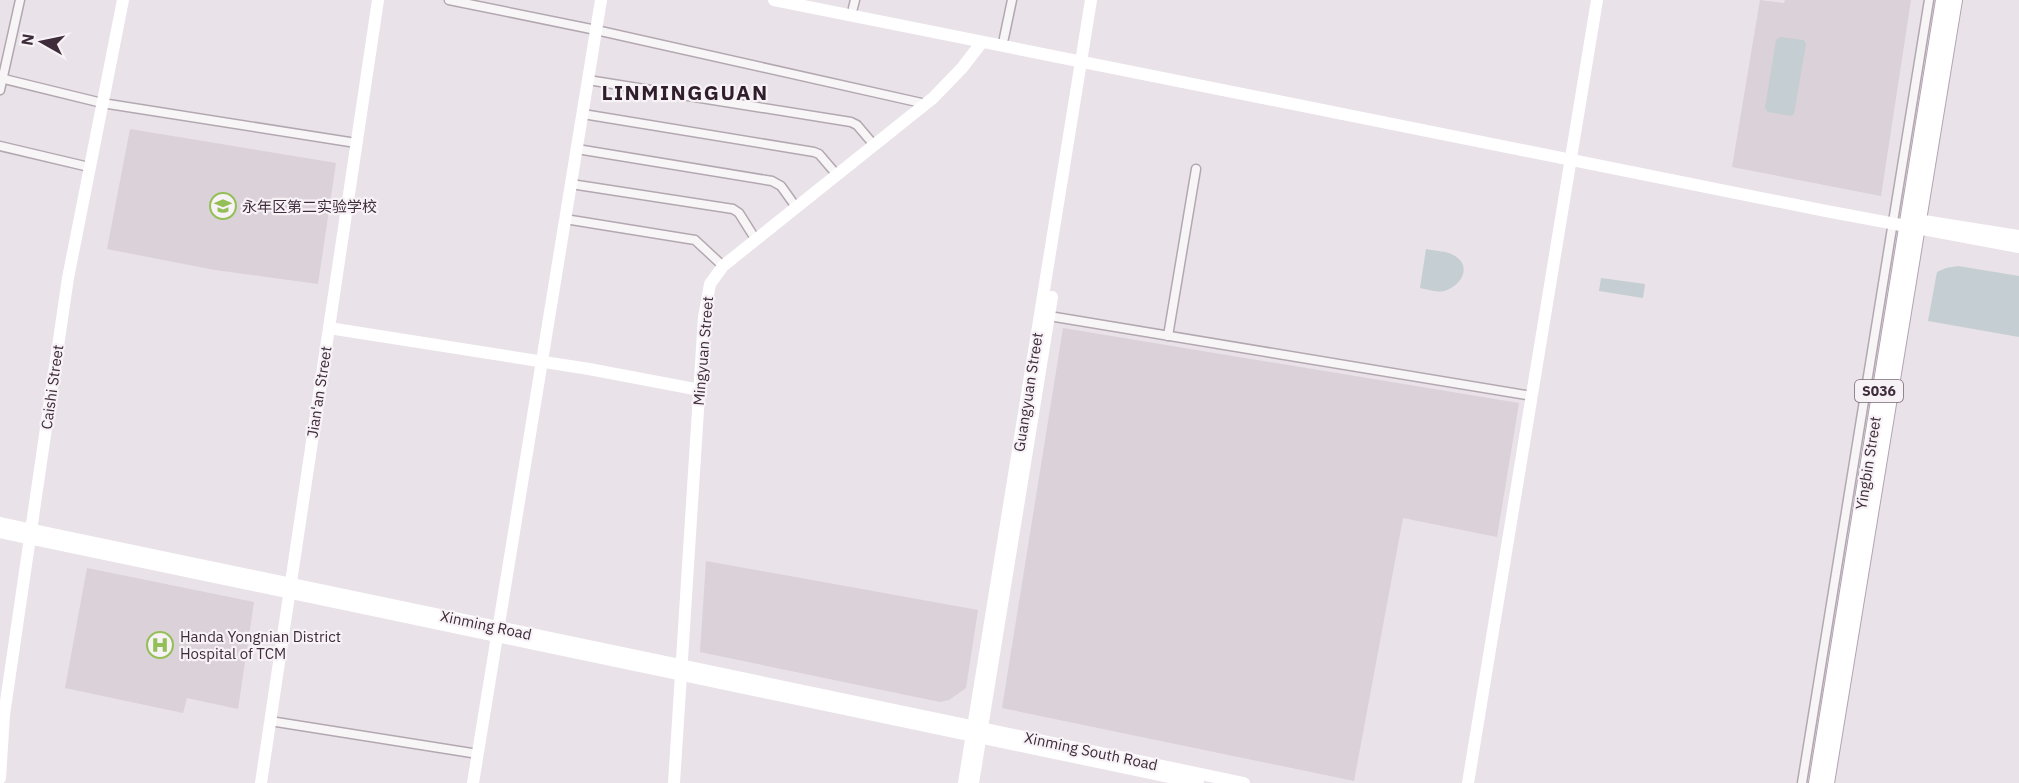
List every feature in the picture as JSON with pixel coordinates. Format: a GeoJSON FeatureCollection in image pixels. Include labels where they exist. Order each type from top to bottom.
{"type":"FeatureCollection","features":[{"type":"Feature","properties":{"kind":"main road","name":"Yingbin Street"},"geometry":{"type":"LineString","coordinates":[[1827,783],[1912,224],[1943,0]]}},
{"type":"Feature","properties":{"kind":"main road","name":"Yingbin Street"},"geometry":{"type":"LineString","coordinates":[[1816,783],[1912,224],[1955,0]]}},
{"type":"Feature","properties":{"kind":"street"},"geometry":{"type":"LineString","coordinates":[[0,90],[20,0]]}},
{"type":"Feature","properties":{"kind":"street","name":"Caishi Street"},"geometry":{"type":"LineString","coordinates":[[0,778],[4,715],[68,278],[123,0]]}},
{"type":"Feature","properties":{"kind":"street","name":"Jian'an Street"},"geometry":{"type":"LineString","coordinates":[[261,783],[378,0]]}},
{"type":"Feature","properties":{"kind":"street"},"geometry":{"type":"LineString","coordinates":[[449,0],[596,30],[926,104]]}},
{"type":"Feature","properties":{"kind":"street"},"geometry":{"type":"LineString","coordinates":[[473,783],[601,0]]}},
{"type":"Feature","properties":{"kind":"street"},"geometry":{"type":"LineString","coordinates":[[774,0],[982,42],[1085,59],[2019,247]]}},
{"type":"Feature","properties":{"kind":"street"},"geometry":{"type":"LineString","coordinates":[[815,0],[854,4],[1085,59]]}},
{"type":"Feature","properties":{"kind":"street"},"geometry":{"type":"LineString","coordinates":[[1004,38],[1012,0]]}},
{"type":"Feature","properties":{"kind":"street","name":"Guangyuan Street"},"geometry":{"type":"LineString","coordinates":[[963,783],[977,732],[1049,316],[1085,59],[1091,0]]}},
{"type":"Feature","properties":{"kind":"street","name":"Guangyuan Street"},"geometry":{"type":"LineString","coordinates":[[973,783],[977,732],[1085,59],[1099,0]]}},
{"type":"Feature","properties":{"kind":"street"},"geometry":{"type":"LineString","coordinates":[[1468,783],[1597,0]]}},
{"type":"Feature","properties":{"kind":"street"},"geometry":{"type":"LineString","coordinates":[[1802,783],[1929,0]]}},
{"type":"Feature","properties":{"kind":"street","name":"Mingyuan Street"},"geometry":{"type":"LineString","coordinates":[[674,783],[700,390],[710,284],[723,266],[926,104],[962,69],[982,42]]}},
{"type":"Feature","properties":{"kind":"street"},"geometry":{"type":"LineString","coordinates":[[1,78],[102,103],[356,143]]}},
{"type":"Feature","properties":{"kind":"street"},"geometry":{"type":"LineString","coordinates":[[588,80],[851,122],[857,125],[874,145]]}},
{"type":"Feature","properties":{"kind":"street"},"geometry":{"type":"LineString","coordinates":[[583,114],[814,152],[819,154],[837,175]]}},
{"type":"Feature","properties":{"kind":"street"},"geometry":{"type":"LineString","coordinates":[[0,146],[89,167]]}},
{"type":"Feature","properties":{"kind":"street"},"geometry":{"type":"LineString","coordinates":[[577,149],[772,181],[781,186],[796,207]]}},
{"type":"Feature","properties":{"kind":"street"},"geometry":{"type":"LineString","coordinates":[[1168,336],[1196,169]]}},
{"type":"Feature","properties":{"kind":"street"},"geometry":{"type":"LineString","coordinates":[[571,184],[733,209],[739,213],[756,240]]}},
{"type":"Feature","properties":{"kind":"street"},"geometry":{"type":"LineString","coordinates":[[565,219],[695,240],[723,266]]}},
{"type":"Feature","properties":{"kind":"street"},"geometry":{"type":"LineString","coordinates":[[1912,224],[2019,236]]}},
{"type":"Feature","properties":{"kind":"street"},"geometry":{"type":"LineString","coordinates":[[1049,316],[1532,396]]}},
{"type":"Feature","properties":{"kind":"street"},"geometry":{"type":"LineString","coordinates":[[329,328],[700,390]]}},
{"type":"Feature","properties":{"kind":"street","name":"Xinming Road"},"geometry":{"type":"LineString","coordinates":[[0,523],[30,534]]}},
{"type":"Feature","properties":{"kind":"street","name":"Xinming Road"},"geometry":{"type":"LineString","coordinates":[[0,532],[30,534],[977,732]]}},
{"type":"Feature","properties":{"kind":"street"},"geometry":{"type":"LineString","coordinates":[[270,721],[478,754]]}},
{"type":"Feature","properties":{"kind":"street","name":"Xinming South Road"},"geometry":{"type":"LineString","coordinates":[[977,732],[1198,783]]}},
{"type":"Feature","properties":{"kind":"street","name":"Xinming South Road"},"geometry":{"type":"LineString","coordinates":[[977,732],[1244,783]]}},
{"type":"Feature","properties":{"kind":"shaded area"},"geometry":{"type":"Polygon","coordinates":[[[1760,0],[1784,3],[1785,0],[1911,0],[1881,196],[1732,167],[1760,0]]]}},
{"type":"Feature","properties":{"kind":"shaded area"},"geometry":{"type":"Polygon","coordinates":[[[1780,37],[1804,40],[1806,44],[1794,114],[1791,116],[1768,112],[1765,108],[1776,40],[1780,37]]]}},
{"type":"Feature","properties":{"kind":"shaded area","name":"永年区第二实验学校"},"geometry":{"type":"Polygon","coordinates":[[[130,129],[336,163],[318,284],[215,270],[107,249],[130,129]]]}},
{"type":"Feature","properties":{"kind":"shaded area"},"geometry":{"type":"Polygon","coordinates":[[[1426,249],[1449,253],[1460,260],[1464,271],[1459,281],[1450,289],[1435,291],[1420,288],[1426,249]]]}},
{"type":"Feature","properties":{"kind":"shaded area"},"geometry":{"type":"Polygon","coordinates":[[[1958,266],[2019,276],[2019,337],[1928,321],[1937,272],[1958,266]]]}},
{"type":"Feature","properties":{"kind":"shaded area"},"geometry":{"type":"Polygon","coordinates":[[[1601,278],[1645,284],[1643,298],[1599,291],[1601,278]]]}},
{"type":"Feature","properties":{"kind":"shaded area"},"geometry":{"type":"Polygon","coordinates":[[[1063,328],[1519,403],[1497,537],[1403,518],[1354,781],[1002,708],[1063,328]]]}},
{"type":"Feature","properties":{"kind":"shaded area"},"geometry":{"type":"Polygon","coordinates":[[[706,561],[978,610],[966,688],[949,700],[940,702],[700,652],[706,561]]]}},
{"type":"Feature","properties":{"kind":"shaded area","name":"Handa Yongnian District Hospital of TCM"},"geometry":{"type":"Polygon","coordinates":[[[87,568],[254,602],[238,709],[187,698],[183,713],[65,688],[87,568]]]}},
{"type":"Feature","properties":{"kind":"place","name":"永年区第二实验学校"},"geometry":{"type":"Point","coordinates":[223,206]}},
{"type":"Feature","properties":{"kind":"place","name":"Handa Yongnian District Hospital of TCM"},"geometry":{"type":"Point","coordinates":[160,645]}},
{"type":"Feature","properties":{"kind":"district","name":"LINMINGGUAN"},"geometry":{"type":"Point","coordinates":[685,92]}}]}
